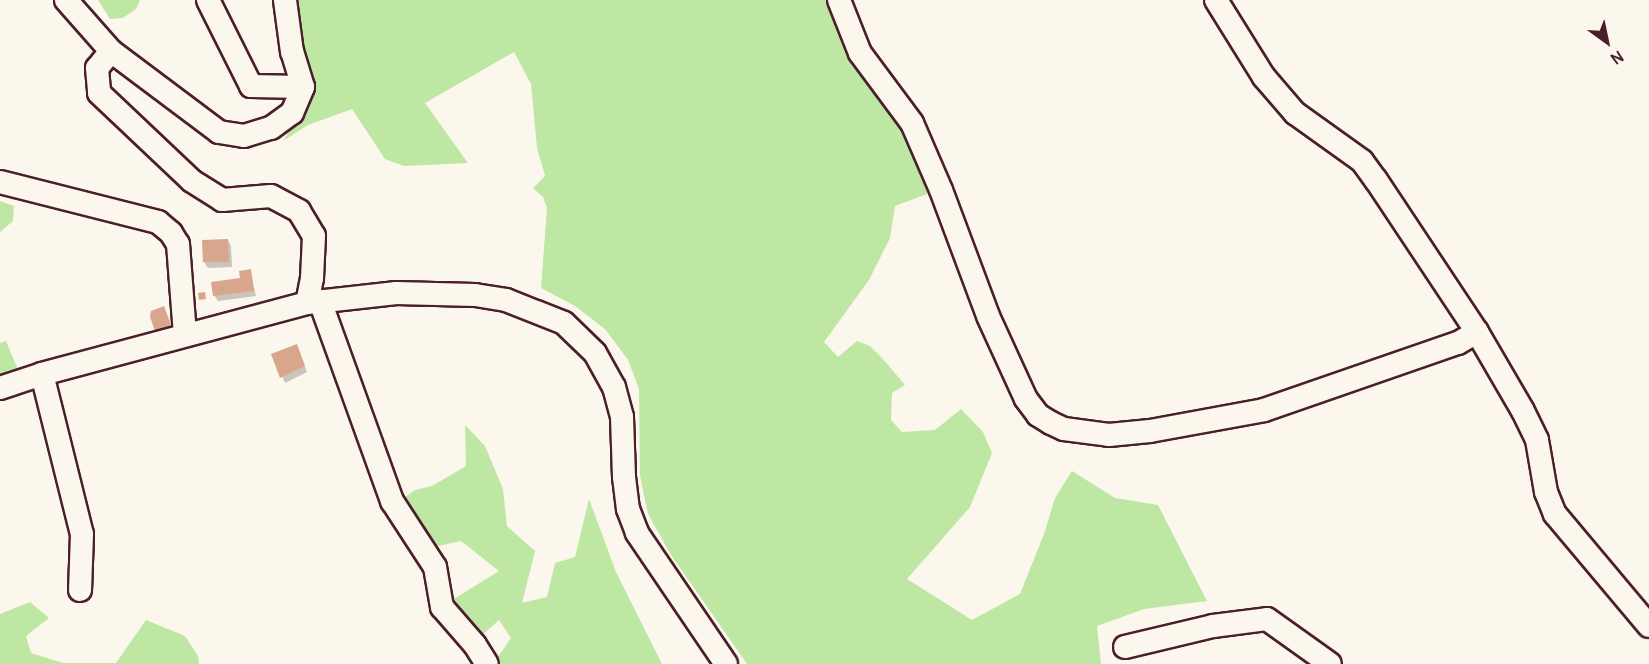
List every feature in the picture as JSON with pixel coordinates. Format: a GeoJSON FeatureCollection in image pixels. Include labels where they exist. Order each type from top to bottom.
{"type":"FeatureCollection","features":[{"type":"Feature","properties":{"kind":"street"},"geometry":{"type":"LineString","coordinates":[[66,0],[111,51],[219,132],[244,136],[271,128],[292,113],[303,87],[292,52],[285,0]]}},
{"type":"Feature","properties":{"kind":"street"},"geometry":{"type":"LineString","coordinates":[[208,0],[251,86],[303,87]]}},
{"type":"Feature","properties":{"kind":"street"},"geometry":{"type":"LineString","coordinates":[[839,0],[860,53],[912,123],[988,316],[1026,399],[1038,415],[1051,423],[1064,429],[1109,435],[1150,431],[1264,410],[1458,343],[1477,332]]}},
{"type":"Feature","properties":{"kind":"street"},"geometry":{"type":"LineString","coordinates":[[1216,0],[1264,77],[1296,113],[1362,161],[1376,180],[1477,332],[1523,411],[1537,440],[1546,492],[1556,514],[1649,626]]}},
{"type":"Feature","properties":{"kind":"street"},"geometry":{"type":"LineString","coordinates":[[111,51],[97,68],[99,93],[192,181],[222,200],[271,196],[299,211],[314,236],[313,302],[392,501],[435,567],[442,607],[475,645],[487,664]]}},
{"type":"Feature","properties":{"kind":"street"},"geometry":{"type":"LineString","coordinates":[[0,182],[158,222],[171,233],[177,244],[185,334]]}},
{"type":"Feature","properties":{"kind":"street"},"geometry":{"type":"LineString","coordinates":[[0,388],[185,334],[313,302],[396,293],[475,295],[506,300],[564,323],[595,353],[614,387],[622,417],[624,477],[628,509],[637,533],[726,664]]}},
{"type":"Feature","properties":{"kind":"street"},"geometry":{"type":"LineString","coordinates":[[42,374],[82,534],[80,590]]}},
{"type":"Feature","properties":{"kind":"street"},"geometry":{"type":"LineString","coordinates":[[1125,647],[1213,626],[1267,619],[1330,664]]}},
{"type":"Feature","properties":{"kind":"green space"},"geometry":{"type":"Polygon","coordinates":[[[98,0],[140,0],[136,9],[123,18],[110,19],[98,0]]]}},
{"type":"Feature","properties":{"kind":"green space"},"geometry":{"type":"Polygon","coordinates":[[[292,0],[827,0],[847,48],[913,144],[930,193],[895,206],[890,238],[869,280],[824,342],[838,357],[857,341],[870,346],[883,359],[905,385],[892,393],[891,420],[902,432],[935,430],[961,409],[983,432],[992,453],[970,507],[907,579],[972,620],[1020,594],[1044,534],[1055,498],[1072,471],[1115,498],[1158,505],[1207,601],[1144,609],[1097,626],[1101,664],[747,664],[671,555],[648,514],[640,476],[639,389],[628,360],[605,329],[575,306],[541,288],[547,208],[543,197],[533,188],[545,176],[537,148],[531,84],[514,52],[425,103],[468,163],[404,166],[385,159],[352,109],[308,125],[283,141],[296,121],[298,43],[292,0]]]}},
{"type":"Feature","properties":{"kind":"green space"},"geometry":{"type":"Polygon","coordinates":[[[0,201],[14,206],[13,221],[0,232],[0,201]]]}},
{"type":"Feature","properties":{"kind":"green space"},"geometry":{"type":"Polygon","coordinates":[[[6,341],[18,370],[0,375],[0,343],[6,341]]]}},
{"type":"Feature","properties":{"kind":"green space"},"geometry":{"type":"Polygon","coordinates":[[[465,425],[485,446],[503,489],[507,526],[535,551],[522,603],[547,597],[555,563],[575,557],[589,499],[616,572],[662,664],[493,664],[511,638],[499,620],[478,639],[449,602],[499,571],[461,541],[429,548],[400,501],[415,490],[432,486],[466,466],[465,425]]]}},
{"type":"Feature","properties":{"kind":"green space"},"geometry":{"type":"Polygon","coordinates":[[[30,602],[49,618],[26,636],[31,653],[63,663],[116,663],[146,620],[185,636],[198,656],[199,664],[0,664],[0,614],[30,602]]]}},
{"type":"Feature","properties":{"kind":"building"},"geometry":{"type":"Polygon","coordinates":[[[228,239],[229,262],[203,262],[202,240],[228,239]]]}},
{"type":"Feature","properties":{"kind":"building"},"geometry":{"type":"Polygon","coordinates":[[[251,269],[254,291],[213,296],[211,282],[240,278],[239,271],[251,269]]]}},
{"type":"Feature","properties":{"kind":"building"},"geometry":{"type":"Polygon","coordinates":[[[205,292],[206,299],[199,300],[198,293],[205,292]]]}},
{"type":"Feature","properties":{"kind":"building"},"geometry":{"type":"Polygon","coordinates":[[[164,306],[171,325],[155,331],[150,317],[151,311],[164,306]]]}},
{"type":"Feature","properties":{"kind":"building"},"geometry":{"type":"Polygon","coordinates":[[[297,344],[305,366],[280,378],[271,354],[297,344]]]}}]}
